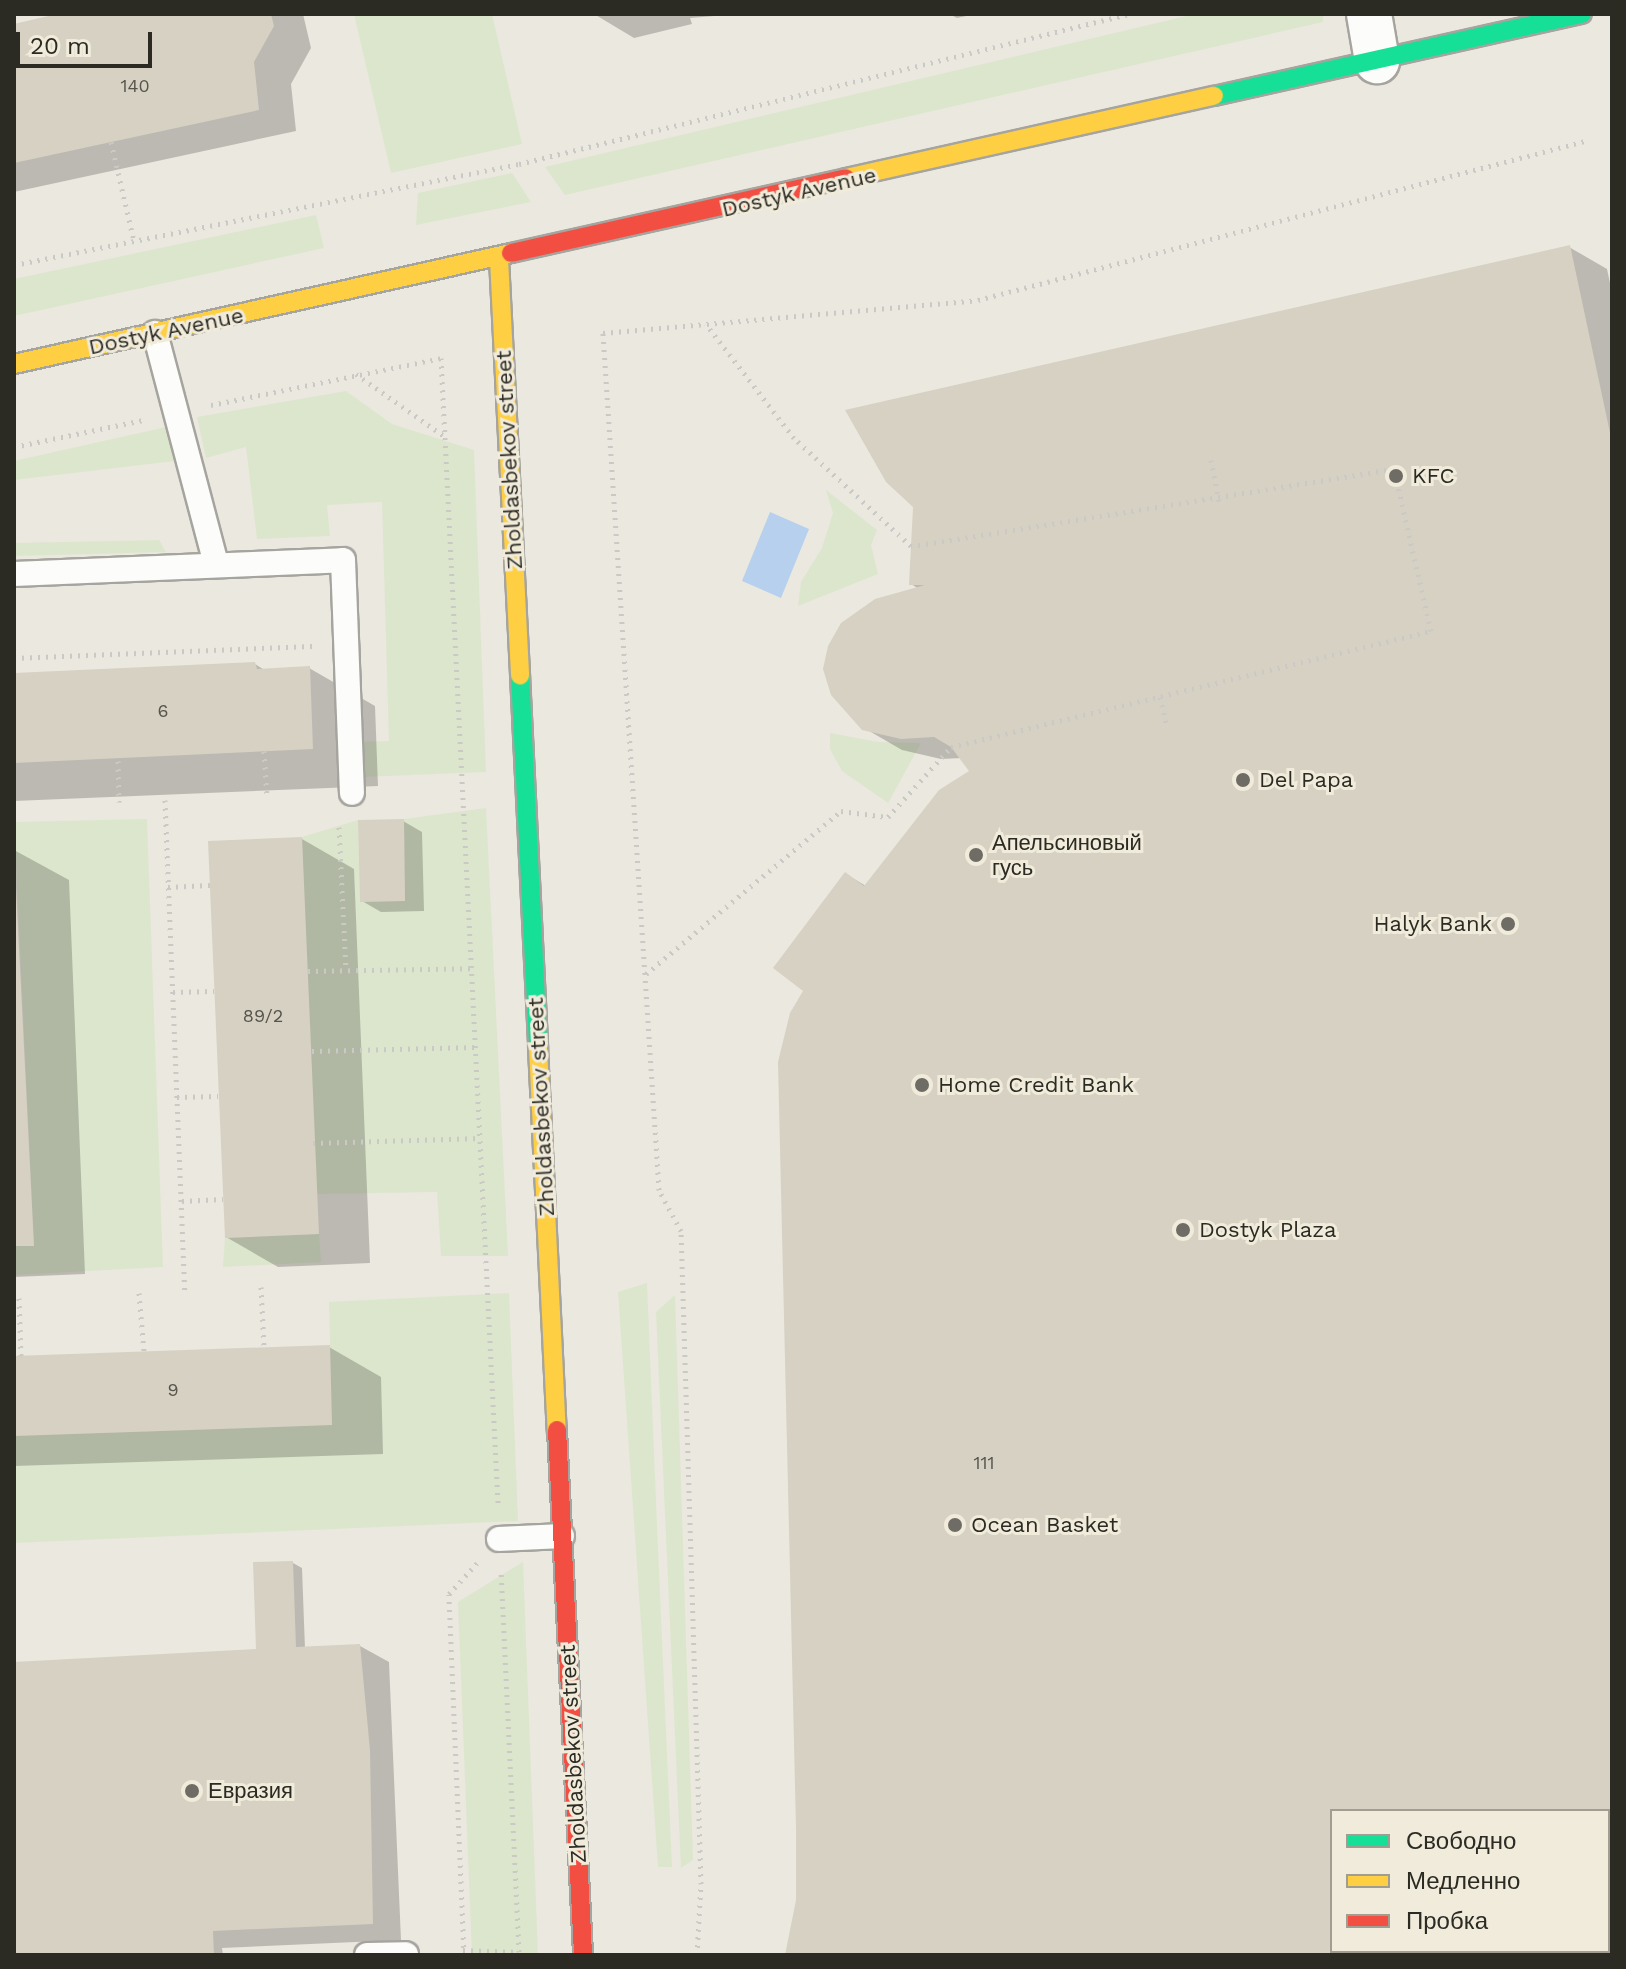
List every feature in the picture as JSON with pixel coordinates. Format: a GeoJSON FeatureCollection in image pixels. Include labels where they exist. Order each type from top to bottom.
{"type":"FeatureCollection","features":[{"type":"Feature","properties":{"kind":"street"},"geometry":{"type":"LineString","coordinates":[[1369,14],[1377,61]]}},
{"type":"Feature","properties":{"kind":"street","name":"Dostyk Avenue"},"geometry":{"type":"LineString","coordinates":[[14,364],[499,259],[1582,14]]}},
{"type":"Feature","properties":{"kind":"street","name":"Zholdasbekov street"},"geometry":{"type":"LineString","coordinates":[[499,259],[583,1955]]}},
{"type":"Feature","properties":{"kind":"lane"},"geometry":{"type":"LineString","coordinates":[[155,333],[216,564]]}},
{"type":"Feature","properties":{"kind":"lane"},"geometry":{"type":"LineString","coordinates":[[14,574],[343,560],[352,793]]}},
{"type":"Feature","properties":{"kind":"lane"},"geometry":{"type":"LineString","coordinates":[[499,1539],[562,1536]]}},
{"type":"Feature","properties":{"kind":"lane"},"geometry":{"type":"LineString","coordinates":[[367,1955],[406,1954]]}},
{"type":"Feature","properties":{"kind":"path"},"geometry":{"type":"LineString","coordinates":[[14,265],[519,164],[1129,14]]}},
{"type":"Feature","properties":{"kind":"path"},"geometry":{"type":"LineString","coordinates":[[697,1955],[701,1884],[681,1231],[659,1190],[603,333],[978,300],[1585,141]]}},
{"type":"Feature","properties":{"kind":"path"},"geometry":{"type":"LineString","coordinates":[[111,142],[134,241]]}},
{"type":"Feature","properties":{"kind":"path"},"geometry":{"type":"LineString","coordinates":[[646,975],[841,811],[888,817],[951,747],[1431,631],[1394,469],[1219,501],[911,546],[794,438],[706,324]]}},
{"type":"Feature","properties":{"kind":"path"},"geometry":{"type":"LineString","coordinates":[[14,447],[441,358],[481,1138],[519,1952],[463,1953],[449,1594],[499,1539]]}},
{"type":"Feature","properties":{"kind":"path"},"geometry":{"type":"LineString","coordinates":[[356,374],[445,437]]}},
{"type":"Feature","properties":{"kind":"path"},"geometry":{"type":"LineString","coordinates":[[1211,460],[1219,501]]}},
{"type":"Feature","properties":{"kind":"path"},"geometry":{"type":"LineString","coordinates":[[14,658],[346,645]]}},
{"type":"Feature","properties":{"kind":"path"},"geometry":{"type":"LineString","coordinates":[[1160,697],[1167,727]]}},
{"type":"Feature","properties":{"kind":"path"},"geometry":{"type":"LineString","coordinates":[[264,751],[267,796]]}},
{"type":"Feature","properties":{"kind":"path"},"geometry":{"type":"LineString","coordinates":[[118,761],[119,802]]}},
{"type":"Feature","properties":{"kind":"path"},"geometry":{"type":"LineString","coordinates":[[165,800],[185,1291]]}},
{"type":"Feature","properties":{"kind":"path"},"geometry":{"type":"LineString","coordinates":[[339,823],[346,970]]}},
{"type":"Feature","properties":{"kind":"path"},"geometry":{"type":"LineString","coordinates":[[168,887],[210,885]]}},
{"type":"Feature","properties":{"kind":"path"},"geometry":{"type":"LineString","coordinates":[[308,971],[472,968]]}},
{"type":"Feature","properties":{"kind":"path"},"geometry":{"type":"LineString","coordinates":[[173,992],[214,991]]}},
{"type":"Feature","properties":{"kind":"path"},"geometry":{"type":"LineString","coordinates":[[312,1051],[476,1047]]}},
{"type":"Feature","properties":{"kind":"path"},"geometry":{"type":"LineString","coordinates":[[177,1097],[218,1096]]}},
{"type":"Feature","properties":{"kind":"path"},"geometry":{"type":"LineString","coordinates":[[313,1143],[481,1138]]}},
{"type":"Feature","properties":{"kind":"path"},"geometry":{"type":"LineString","coordinates":[[182,1201],[223,1199]]}},
{"type":"Feature","properties":{"kind":"path"},"geometry":{"type":"LineString","coordinates":[[261,1287],[264,1347]]}},
{"type":"Feature","properties":{"kind":"path"},"geometry":{"type":"LineString","coordinates":[[139,1293],[144,1351]]}},
{"type":"Feature","properties":{"kind":"path"},"geometry":{"type":"LineString","coordinates":[[19,1298],[21,1356]]}},
{"type":"Feature","properties":{"kind":"green space"},"geometry":{"type":"Polygon","coordinates":[[[354,14],[492,14],[522,144],[391,173],[354,14]]]}},
{"type":"Feature","properties":{"kind":"green space"},"geometry":{"type":"Polygon","coordinates":[[[1195,14],[1323,14],[1323,22],[565,195],[545,167],[1195,14]]]}},
{"type":"Feature","properties":{"kind":"green space"},"geometry":{"type":"Polygon","coordinates":[[[512,173],[531,202],[416,225],[418,193],[512,173]]]}},
{"type":"Feature","properties":{"kind":"green space"},"geometry":{"type":"Polygon","coordinates":[[[316,215],[324,248],[14,316],[14,279],[316,215]]]}},
{"type":"Feature","properties":{"kind":"green space"},"geometry":{"type":"Polygon","coordinates":[[[346,391],[392,424],[474,450],[486,772],[362,777],[360,742],[389,741],[382,502],[327,505],[330,536],[257,539],[246,447],[206,458],[197,417],[346,391]]]}},
{"type":"Feature","properties":{"kind":"green space"},"geometry":{"type":"Polygon","coordinates":[[[166,427],[175,461],[14,480],[14,461],[166,427]]]}},
{"type":"Feature","properties":{"kind":"green space"},"geometry":{"type":"Polygon","coordinates":[[[826,490],[877,530],[871,545],[878,574],[798,606],[801,582],[822,548],[833,513],[826,490]]]}},
{"type":"Feature","properties":{"kind":"green space"},"geometry":{"type":"Polygon","coordinates":[[[159,540],[166,552],[14,556],[14,543],[159,540]]]}},
{"type":"Feature","properties":{"kind":"green space"},"geometry":{"type":"Polygon","coordinates":[[[830,733],[878,742],[921,743],[888,803],[842,771],[830,749],[830,733]]]}},
{"type":"Feature","properties":{"kind":"green space"},"geometry":{"type":"Polygon","coordinates":[[[486,808],[508,1256],[441,1256],[437,1192],[316,1194],[302,837],[358,820],[360,902],[405,901],[404,819],[486,808]]]}},
{"type":"Feature","properties":{"kind":"green space"},"geometry":{"type":"Polygon","coordinates":[[[147,819],[163,1267],[14,1275],[14,1246],[34,1245],[14,822],[147,819]]]}},
{"type":"Feature","properties":{"kind":"green space"},"geometry":{"type":"Polygon","coordinates":[[[319,1234],[321,1262],[223,1267],[225,1238],[319,1234]]]}},
{"type":"Feature","properties":{"kind":"green space"},"geometry":{"type":"Polygon","coordinates":[[[647,1283],[672,1867],[658,1867],[618,1292],[647,1283]]]}},
{"type":"Feature","properties":{"kind":"green space"},"geometry":{"type":"Polygon","coordinates":[[[509,1293],[518,1521],[14,1543],[14,1436],[332,1425],[329,1302],[509,1293]]]}},
{"type":"Feature","properties":{"kind":"green space"},"geometry":{"type":"Polygon","coordinates":[[[675,1295],[693,1860],[681,1868],[656,1312],[675,1295]]]}},
{"type":"Feature","properties":{"kind":"green space"},"geometry":{"type":"Polygon","coordinates":[[[523,1562],[538,1955],[472,1955],[458,1602],[523,1562]]]}},
{"type":"Feature","properties":{"kind":"water"},"geometry":{"type":"Polygon","coordinates":[[[770,512],[809,529],[781,598],[742,581],[770,512]]]}},
{"type":"Feature","properties":{"kind":"building"},"geometry":{"type":"Polygon","coordinates":[[[57,14],[271,14],[274,26],[254,62],[259,110],[14,163],[14,24],[57,14]]]}},
{"type":"Feature","properties":{"kind":"building","name":"Dostyk Plaza"},"geometry":{"type":"Polygon","coordinates":[[[1570,245],[1612,442],[1612,1908],[1610,1809],[1330,1809],[1330,1953],[1607,1955],[785,1955],[796,1900],[796,1828],[778,1062],[790,1013],[803,991],[773,968],[845,872],[864,886],[939,790],[969,771],[951,747],[934,737],[901,739],[862,730],[831,695],[823,669],[828,646],[841,623],[875,599],[925,585],[909,585],[913,507],[886,482],[845,410],[1570,245]]]}},
{"type":"Feature","properties":{"kind":"building"},"geometry":{"type":"Polygon","coordinates":[[[255,662],[257,669],[310,666],[313,749],[14,763],[14,673],[255,662]]]}},
{"type":"Feature","properties":{"kind":"building"},"geometry":{"type":"Polygon","coordinates":[[[404,819],[405,901],[360,902],[358,820],[404,819]]]}},
{"type":"Feature","properties":{"kind":"building"},"geometry":{"type":"Polygon","coordinates":[[[302,837],[319,1234],[225,1238],[208,841],[302,837]]]}},
{"type":"Feature","properties":{"kind":"building"},"geometry":{"type":"Polygon","coordinates":[[[14,848],[34,1246],[14,1246],[14,848]]]}},
{"type":"Feature","properties":{"kind":"building"},"geometry":{"type":"Polygon","coordinates":[[[330,1345],[332,1425],[14,1436],[14,1356],[330,1345]]]}},
{"type":"Feature","properties":{"kind":"building","name":"Евразия"},"geometry":{"type":"Polygon","coordinates":[[[293,1561],[296,1647],[360,1644],[370,1750],[373,1924],[213,1931],[214,1955],[14,1955],[14,1662],[256,1649],[253,1562],[293,1561]]]}},
{"type":"Feature","properties":{"kind":"traffic: fast"},"geometry":{"type":"LineString","coordinates":[[1214,96],[1582,14]]}},
{"type":"Feature","properties":{"kind":"traffic: fast"},"geometry":{"type":"LineString","coordinates":[[520,675],[538,1048]]}},
{"type":"Feature","properties":{"kind":"traffic: slow"},"geometry":{"type":"LineString","coordinates":[[846,178],[1214,96]]}},
{"type":"Feature","properties":{"kind":"traffic: slow"},"geometry":{"type":"LineString","coordinates":[[14,364],[511,253]]}},
{"type":"Feature","properties":{"kind":"traffic: slow"},"geometry":{"type":"LineString","coordinates":[[499,259],[520,675]]}},
{"type":"Feature","properties":{"kind":"traffic: slow"},"geometry":{"type":"LineString","coordinates":[[538,1048],[557,1430]]}},
{"type":"Feature","properties":{"kind":"traffic: jam"},"geometry":{"type":"LineString","coordinates":[[511,253],[846,178]]}},
{"type":"Feature","properties":{"kind":"traffic: jam"},"geometry":{"type":"LineString","coordinates":[[557,1430],[583,1955]]}},
{"type":"Feature","properties":{"kind":"place","name":"KFC"},"geometry":{"type":"Point","coordinates":[1396,476]}},
{"type":"Feature","properties":{"kind":"place","name":"Del Papa"},"geometry":{"type":"Point","coordinates":[1243,780]}},
{"type":"Feature","properties":{"kind":"place","name":"Апельсиновый гусь"},"geometry":{"type":"Point","coordinates":[976,855]}},
{"type":"Feature","properties":{"kind":"place","name":"Halyk Bank"},"geometry":{"type":"Point","coordinates":[1508,924]}},
{"type":"Feature","properties":{"kind":"place","name":"Home Credit Bank"},"geometry":{"type":"Point","coordinates":[922,1085]}},
{"type":"Feature","properties":{"kind":"place","name":"Dostyk Plaza"},"geometry":{"type":"Point","coordinates":[1183,1230]}},
{"type":"Feature","properties":{"kind":"place","name":"Ocean Basket"},"geometry":{"type":"Point","coordinates":[955,1525]}},
{"type":"Feature","properties":{"kind":"place","name":"Евразия"},"geometry":{"type":"Point","coordinates":[192,1791]}}]}
